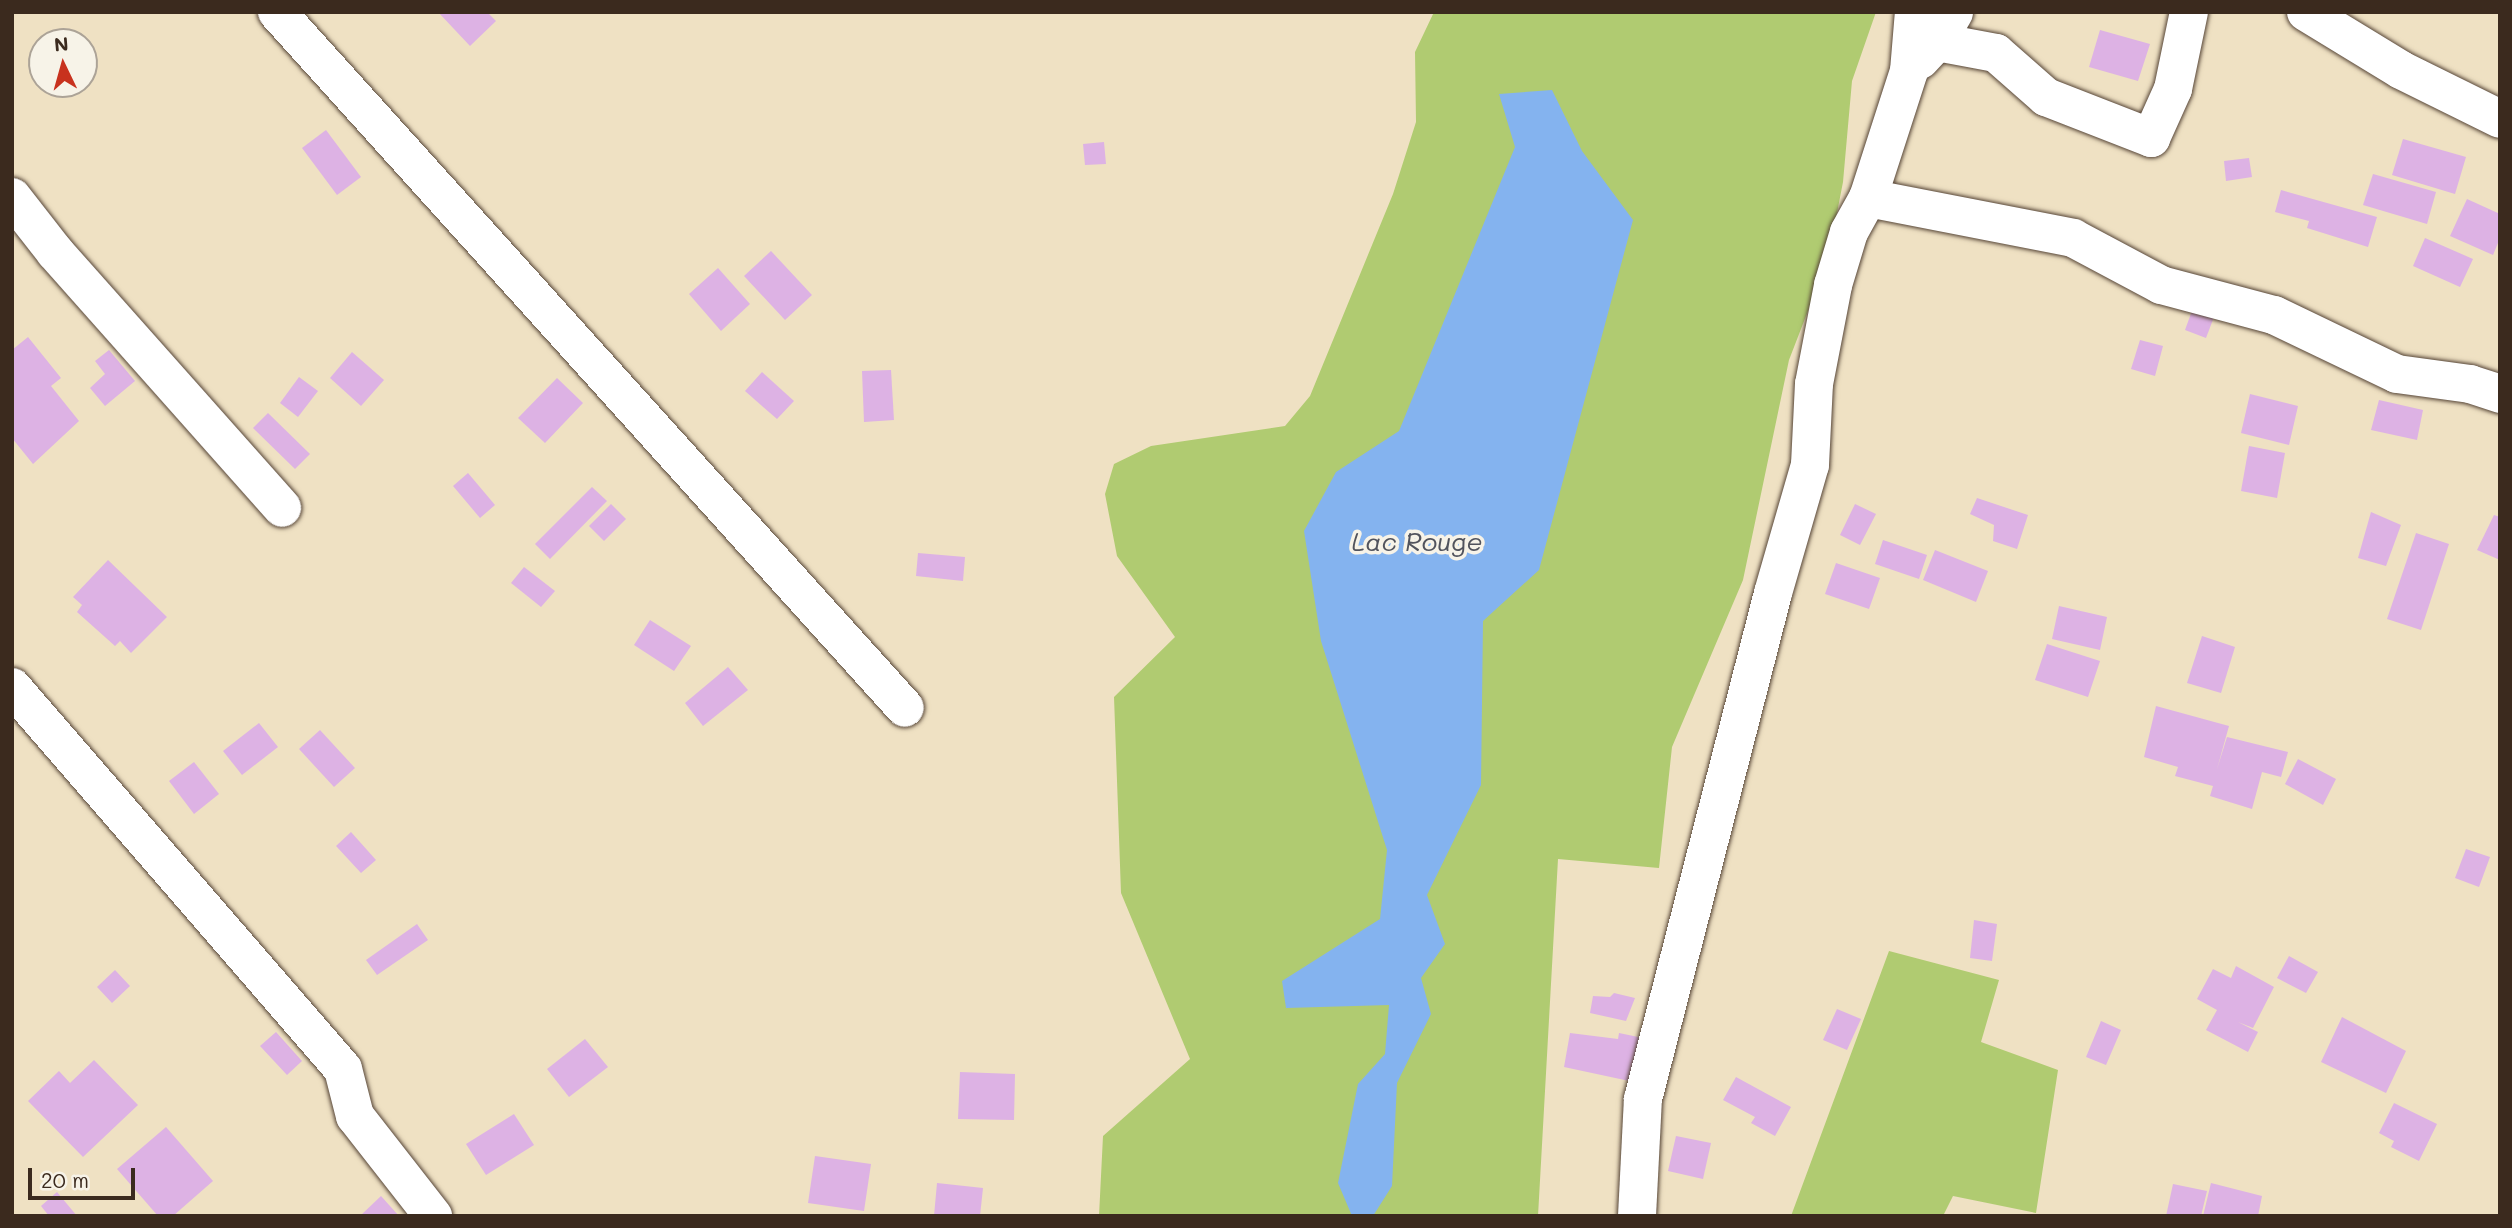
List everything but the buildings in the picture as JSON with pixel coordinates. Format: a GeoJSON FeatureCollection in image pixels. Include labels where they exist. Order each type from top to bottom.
{"type":"FeatureCollection","features":[{"type":"Feature","properties":{"kind":"street"},"geometry":{"type":"LineString","coordinates":[[277,12],[905,708]]}},
{"type":"Feature","properties":{"kind":"street"},"geometry":{"type":"LineString","coordinates":[[1637,1216],[1643,1099],[1773,593],[1810,465],[1814,384],[1833,285],[1849,232],[1868,198],[1909,71],[1914,12]]}},
{"type":"Feature","properties":{"kind":"street"},"geometry":{"type":"LineString","coordinates":[[1909,71],[1945,27],[1996,53],[2046,97],[2151,138],[2173,89],[2189,12]]}},
{"type":"Feature","properties":{"kind":"street"},"geometry":{"type":"LineString","coordinates":[[2306,12],[2401,70],[2500,119]]}},
{"type":"Feature","properties":{"kind":"street"},"geometry":{"type":"LineString","coordinates":[[12,197],[55,252],[282,508]]}},
{"type":"Feature","properties":{"kind":"street"},"geometry":{"type":"LineString","coordinates":[[1868,198],[2073,238],[2161,285],[2274,315],[2397,374],[2470,384],[2500,394]]}},
{"type":"Feature","properties":{"kind":"street"},"geometry":{"type":"LineString","coordinates":[[12,687],[343,1069],[355,1116],[433,1216]]}},
{"type":"Feature","properties":{"kind":"green space"},"geometry":{"type":"Polygon","coordinates":[[[1434,12],[1876,12],[1852,81],[1843,182],[1828,259],[1789,360],[1743,580],[1672,747],[1659,868],[1558,859],[1538,1216],[1099,1216],[1103,1136],[1190,1059],[1121,893],[1114,697],[1175,637],[1117,556],[1105,494],[1114,464],[1151,446],[1285,426],[1310,396],[1393,194],[1416,122],[1415,52],[1434,12]]]}},
{"type":"Feature","properties":{"kind":"green space"},"geometry":{"type":"Polygon","coordinates":[[[1889,951],[1999,980],[1981,1042],[2058,1070],[2036,1213],[1953,1196],[1943,1216],[1791,1216],[1889,951]]]}},
{"type":"Feature","properties":{"kind":"water","name":"Lac Rouge"},"geometry":{"type":"Polygon","coordinates":[[[1552,90],[1582,151],[1633,220],[1539,570],[1483,621],[1481,785],[1427,895],[1445,944],[1421,978],[1431,1014],[1397,1083],[1392,1186],[1373,1216],[1352,1216],[1338,1183],[1358,1084],[1385,1054],[1389,1005],[1286,1008],[1282,981],[1380,919],[1387,850],[1321,641],[1304,531],[1336,472],[1399,431],[1515,147],[1499,94],[1552,90]]]}}]}
